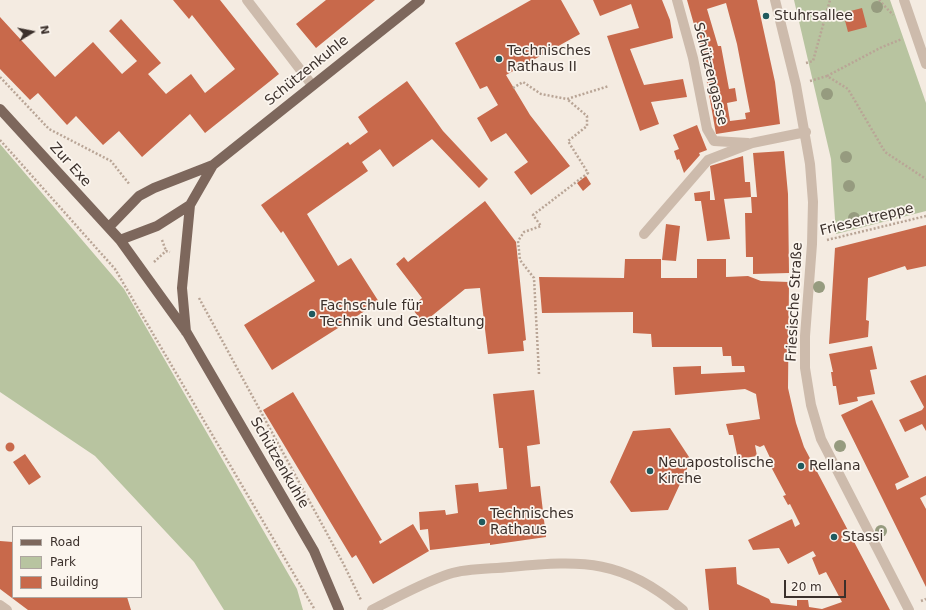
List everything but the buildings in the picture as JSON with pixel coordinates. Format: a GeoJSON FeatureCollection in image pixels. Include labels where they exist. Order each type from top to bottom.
{"type":"FeatureCollection","features":[{"type":"Feature","properties":{"kind":"main road","name":"Schützenkuhle"},"geometry":{"type":"LineString","coordinates":[[109,228],[139,196],[154,188],[213,165],[420,0]]}},
{"type":"Feature","properties":{"kind":"main road","name":"Zur Exe"},"geometry":{"type":"LineString","coordinates":[[0,109],[120,240]]}},
{"type":"Feature","properties":{"kind":"main road","name":"Schützenkuhle"},"geometry":{"type":"LineString","coordinates":[[187,333],[182,288],[190,205],[213,165]]}},
{"type":"Feature","properties":{"kind":"main road","name":"Schützenkuhle"},"geometry":{"type":"LineString","coordinates":[[190,205],[157,226],[120,240],[187,333],[314,551],[339,610]]}},
{"type":"Feature","properties":{"kind":"street"},"geometry":{"type":"LineString","coordinates":[[247,0],[312,85]]}},
{"type":"Feature","properties":{"kind":"street","name":"Schützengasse"},"geometry":{"type":"LineString","coordinates":[[677,0],[693,58],[707,129],[714,141],[752,143]]}},
{"type":"Feature","properties":{"kind":"street","name":"Friesische Straße"},"geometry":{"type":"LineString","coordinates":[[775,0],[806,132],[813,202],[812,244],[805,336],[805,368],[811,405],[821,439],[909,610]]}},
{"type":"Feature","properties":{"kind":"street"},"geometry":{"type":"LineString","coordinates":[[904,0],[926,64]]}},
{"type":"Feature","properties":{"kind":"street","name":"Schützengasse"},"geometry":{"type":"LineString","coordinates":[[644,234],[708,160],[752,143],[806,132]]}},
{"type":"Feature","properties":{"kind":"street"},"geometry":{"type":"LineString","coordinates":[[372,610],[414,588],[450,573],[561,562],[602,566],[634,577],[661,592],[683,610]]}},
{"type":"Feature","properties":{"kind":"street"},"geometry":{"type":"LineString","coordinates":[[0,605],[7,610]]}},
{"type":"Feature","properties":{"kind":"path"},"geometry":{"type":"LineString","coordinates":[[813,60],[830,0]]}},
{"type":"Feature","properties":{"kind":"path"},"geometry":{"type":"LineString","coordinates":[[796,85],[827,76],[882,47],[915,34]]}},
{"type":"Feature","properties":{"kind":"path"},"geometry":{"type":"LineString","coordinates":[[827,76],[848,89],[885,152],[926,179]]}},
{"type":"Feature","properties":{"kind":"path"},"geometry":{"type":"LineString","coordinates":[[0,77],[49,129],[111,161]]}},
{"type":"Feature","properties":{"kind":"path"},"geometry":{"type":"LineString","coordinates":[[513,88],[523,82],[541,94],[567,99],[609,86]]}},
{"type":"Feature","properties":{"kind":"path"},"geometry":{"type":"LineString","coordinates":[[539,374],[534,278],[520,260],[518,241],[524,232],[541,226],[533,215],[588,174],[568,141],[587,126],[587,116],[567,99]]}},
{"type":"Feature","properties":{"kind":"path"},"geometry":{"type":"LineString","coordinates":[[0,140],[115,269],[315,610]]}},
{"type":"Feature","properties":{"kind":"path","name":"Friesentreppe"},"geometry":{"type":"LineString","coordinates":[[812,244],[926,216]]}},
{"type":"Feature","properties":{"kind":"path"},"geometry":{"type":"LineString","coordinates":[[198,290],[199,297],[343,563],[362,603]]}},
{"type":"Feature","properties":{"kind":"green space"},"geometry":{"type":"Polygon","coordinates":[[[794,0],[890,0],[926,103],[926,211],[836,234],[831,159],[794,0]]]}},
{"type":"Feature","properties":{"kind":"green space"},"geometry":{"type":"Polygon","coordinates":[[[0,144],[124,289],[297,589],[303,610],[224,610],[194,562],[95,456],[0,392],[0,144]]]}},
{"type":"Feature","properties":{"kind":"place","name":"Stuhrsallee"},"geometry":{"type":"Point","coordinates":[766,16]}},
{"type":"Feature","properties":{"kind":"place","name":"Technisches Rathaus II"},"geometry":{"type":"Point","coordinates":[499,59]}},
{"type":"Feature","properties":{"kind":"place","name":"Fachschule für Technik und Gestaltung"},"geometry":{"type":"Point","coordinates":[312,314]}},
{"type":"Feature","properties":{"kind":"place","name":"Rellana"},"geometry":{"type":"Point","coordinates":[801,466]}},
{"type":"Feature","properties":{"kind":"place","name":"Neuapostolische Kirche"},"geometry":{"type":"Point","coordinates":[650,471]}},
{"type":"Feature","properties":{"kind":"place","name":"Technisches Rathaus"},"geometry":{"type":"Point","coordinates":[482,522]}},
{"type":"Feature","properties":{"kind":"place","name":"Stassi"},"geometry":{"type":"Point","coordinates":[834,537]}}]}
